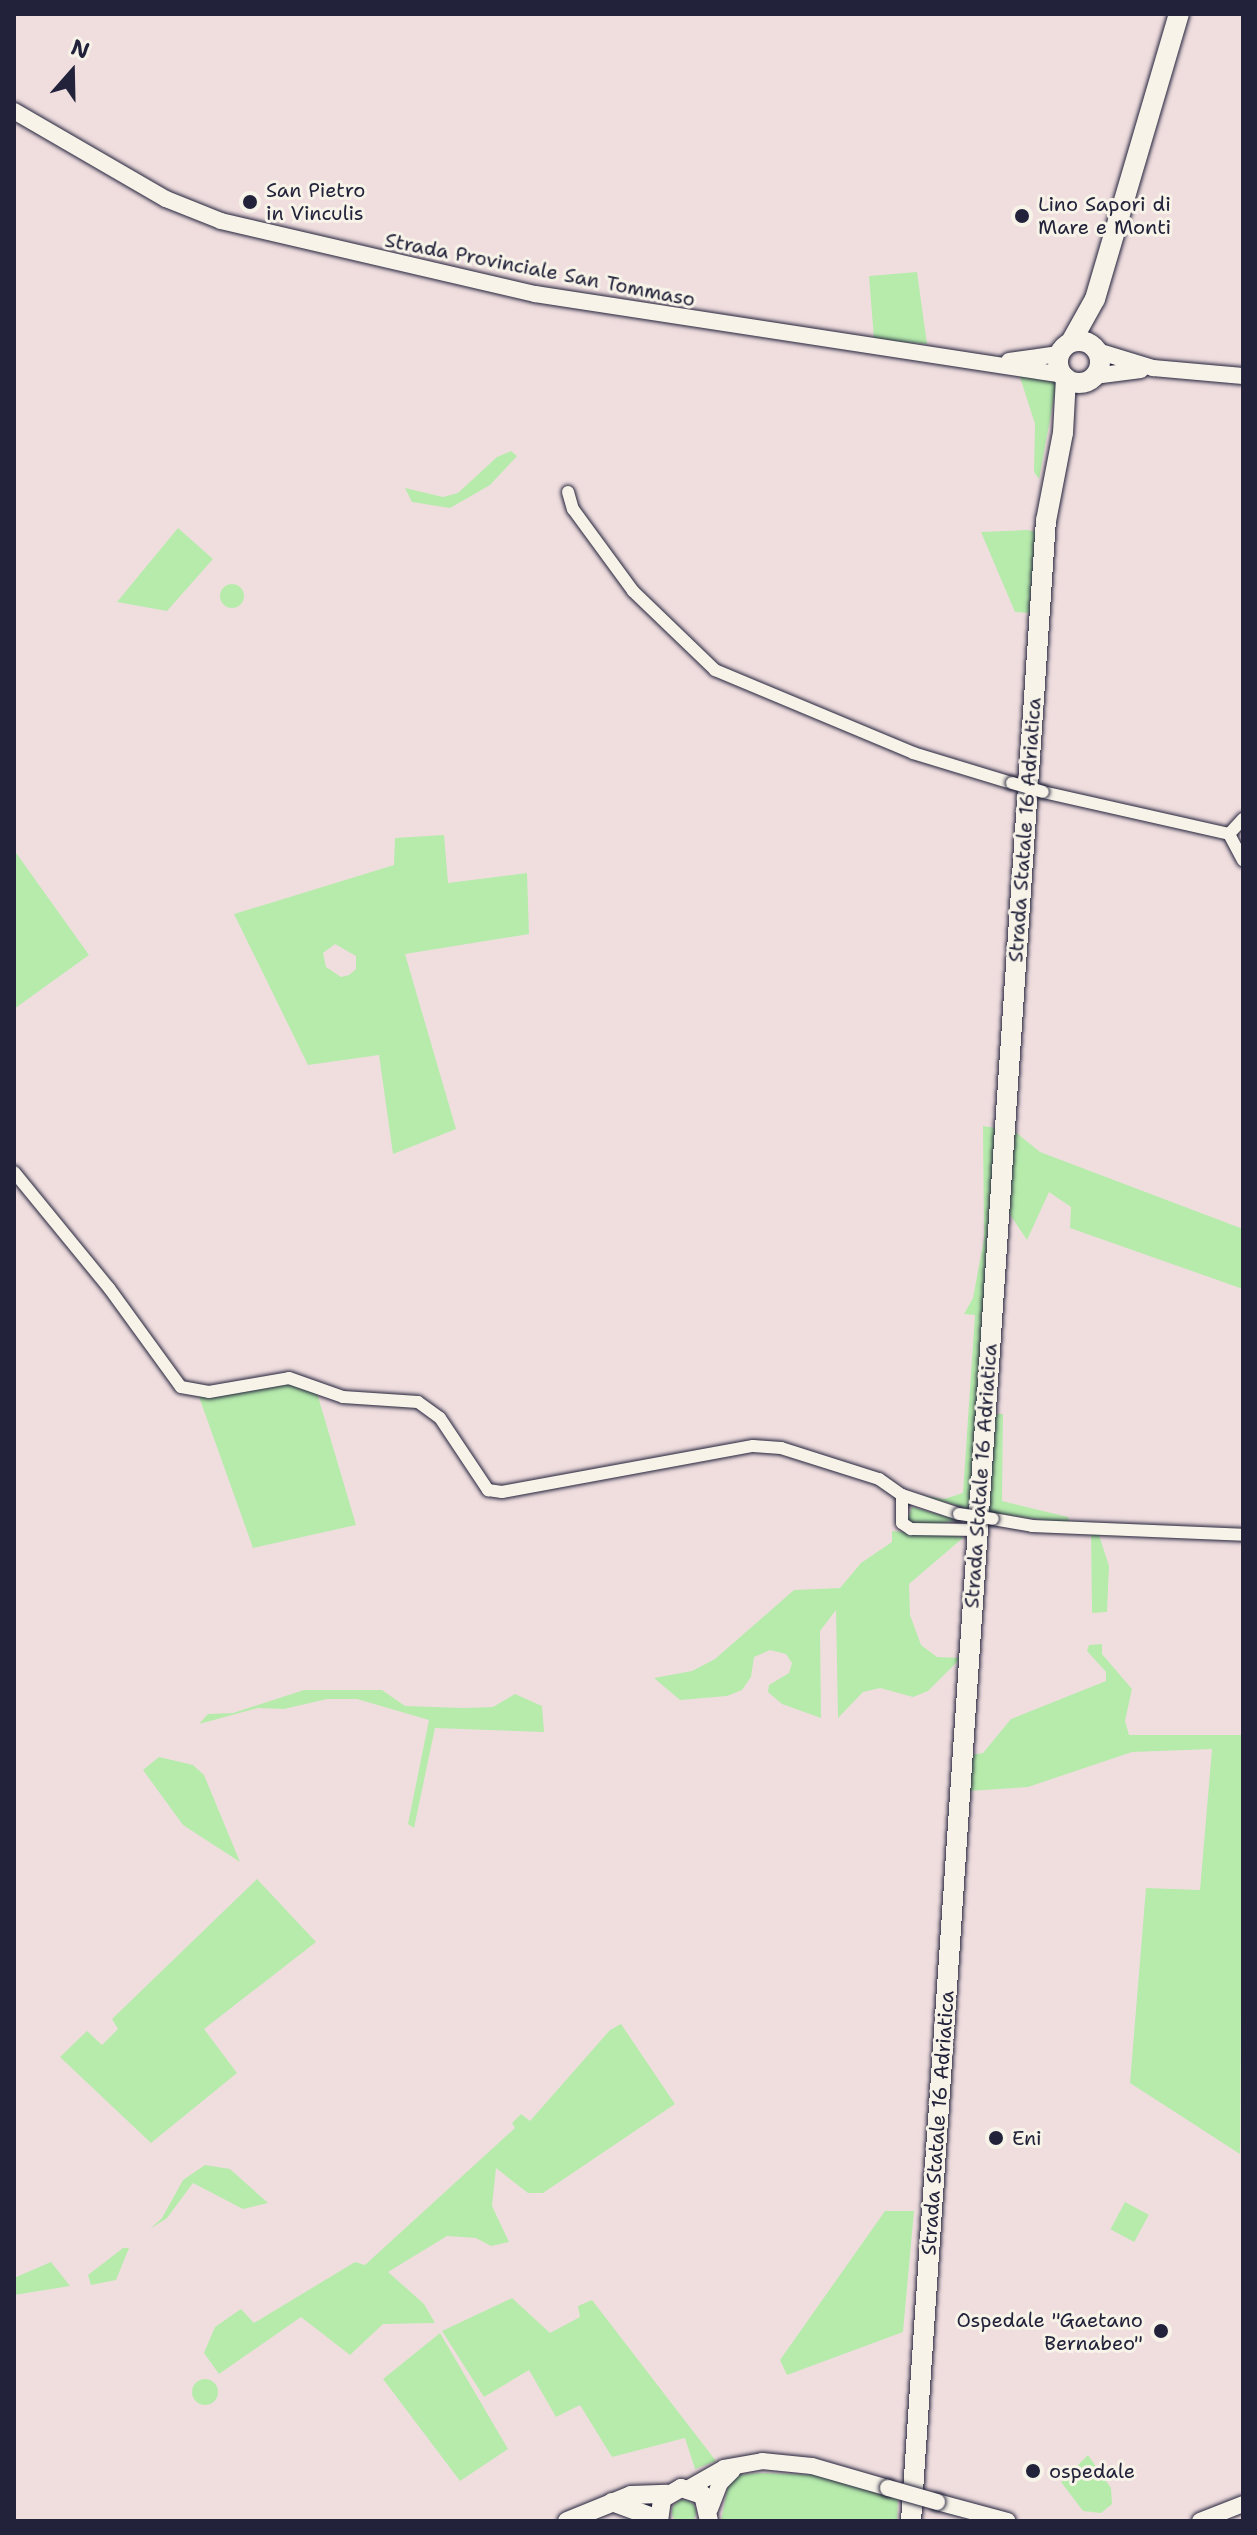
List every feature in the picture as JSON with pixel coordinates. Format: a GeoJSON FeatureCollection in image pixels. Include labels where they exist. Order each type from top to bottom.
{"type":"FeatureCollection","features":[{"type":"Feature","properties":{"kind":"main road"},"geometry":{"type":"LineString","coordinates":[[1065,348],[1095,299],[1179,14]]}},
{"type":"Feature","properties":{"kind":"main road"},"geometry":{"type":"LineString","coordinates":[[1065,348],[1095,348],[1095,299]]}},
{"type":"Feature","properties":{"kind":"main road","name":"Strada Statale 16 Adriatica"},"geometry":{"type":"LineString","coordinates":[[911,2521],[983,1529],[1046,521],[1063,433],[1065,348]]}},
{"type":"Feature","properties":{"kind":"main road","name":"Strada Statale 16 Adriatica"},"geometry":{"type":"LineString","coordinates":[[1063,433],[1100,362],[1095,348]]}},
{"type":"Feature","properties":{"kind":"main road"},"geometry":{"type":"LineString","coordinates":[[1064,377],[1091,378]]}},
{"type":"Feature","properties":{"kind":"main road"},"geometry":{"type":"LineString","coordinates":[[567,2521],[631,2495],[667,2494],[689,2488],[703,2495],[710,2515]]}},
{"type":"Feature","properties":{"kind":"main road"},"geometry":{"type":"LineString","coordinates":[[612,2502],[659,2520],[667,2494]]}},
{"type":"Feature","properties":{"kind":"street","name":"Strada Provinciale San Tommaso"},"geometry":{"type":"LineString","coordinates":[[14,111],[166,199],[221,221],[535,294],[887,352],[992,363],[1064,377]]}},
{"type":"Feature","properties":{"kind":"street","name":"Strada Provinciale San Tommaso"},"geometry":{"type":"LineString","coordinates":[[992,363],[1065,348]]}},
{"type":"Feature","properties":{"kind":"street"},"geometry":{"type":"LineString","coordinates":[[1095,348],[1153,368],[1243,376]]}},
{"type":"Feature","properties":{"kind":"street"},"geometry":{"type":"LineString","coordinates":[[1091,378],[1153,368]]}},
{"type":"Feature","properties":{"kind":"street"},"geometry":{"type":"LineString","coordinates":[[568,492],[573,509],[633,591],[715,670],[913,753],[1043,792],[1229,834],[1243,860]]}},
{"type":"Feature","properties":{"kind":"street"},"geometry":{"type":"LineString","coordinates":[[1229,834],[1243,819]]}},
{"type":"Feature","properties":{"kind":"street"},"geometry":{"type":"LineString","coordinates":[[14,1172],[109,1288],[181,1387],[209,1392],[289,1378],[343,1397],[418,1402],[440,1418],[488,1490],[502,1492],[753,1446],[781,1448],[852,1469],[902,1495],[959,1514],[983,1529]]}},
{"type":"Feature","properties":{"kind":"street"},"geometry":{"type":"LineString","coordinates":[[902,1495],[902,1523],[911,1529],[1032,1526],[1243,1535]]}},
{"type":"Feature","properties":{"kind":"street"},"geometry":{"type":"LineString","coordinates":[[710,2515],[725,2477],[745,2463]]}},
{"type":"Feature","properties":{"kind":"street"},"geometry":{"type":"LineString","coordinates":[[689,2488],[724,2468],[745,2463],[812,2466],[1008,2521]]}},
{"type":"Feature","properties":{"kind":"street"},"geometry":{"type":"LineString","coordinates":[[1203,2521],[1243,2504]]}},
{"type":"Feature","properties":{"kind":"green space"},"geometry":{"type":"Polygon","coordinates":[[[917,272],[927,344],[874,339],[869,276],[917,272]]]}},
{"type":"Feature","properties":{"kind":"green space"},"geometry":{"type":"Polygon","coordinates":[[[1019,374],[1054,379],[1056,387],[1039,479],[1034,472],[1035,424],[1019,374]]]}},
{"type":"Feature","properties":{"kind":"green space"},"geometry":{"type":"Polygon","coordinates":[[[511,451],[517,456],[490,485],[450,508],[412,502],[405,488],[443,497],[458,493],[497,457],[511,451]]]}},
{"type":"Feature","properties":{"kind":"green space"},"geometry":{"type":"Polygon","coordinates":[[[178,528],[213,559],[167,611],[117,602],[178,528]]]}},
{"type":"Feature","properties":{"kind":"green space"},"geometry":{"type":"Polygon","coordinates":[[[981,532],[1036,532],[1029,613],[1015,612],[981,532]]]}},
{"type":"Feature","properties":{"kind":"green space"},"geometry":{"type":"Polygon","coordinates":[[[232,584],[241,587],[244,596],[241,605],[232,608],[223,605],[220,596],[223,587],[232,584]]]}},
{"type":"Feature","properties":{"kind":"green space"},"geometry":{"type":"Polygon","coordinates":[[[444,835],[448,883],[527,873],[529,934],[405,954],[456,1129],[393,1154],[379,1055],[308,1065],[234,914],[394,865],[395,838],[444,835]],[[335,944],[323,953],[326,967],[341,977],[356,969],[356,956],[335,944]]]}},
{"type":"Feature","properties":{"kind":"green space"},"geometry":{"type":"Polygon","coordinates":[[[14,850],[89,955],[14,1009],[14,850]]]}},
{"type":"Feature","properties":{"kind":"green space"},"geometry":{"type":"Polygon","coordinates":[[[983,1126],[996,1128],[972,1510],[921,1495],[944,1499],[963,1493],[975,1315],[964,1314],[973,1298],[984,1239],[983,1126]]]}},
{"type":"Feature","properties":{"kind":"green space"},"geometry":{"type":"Polygon","coordinates":[[[1014,1131],[1040,1152],[1243,1229],[1243,1289],[1070,1228],[1071,1207],[1049,1192],[1027,1240],[1007,1210],[1014,1131]]]}},
{"type":"Feature","properties":{"kind":"green space"},"geometry":{"type":"Polygon","coordinates":[[[286,1380],[317,1393],[356,1525],[253,1548],[198,1394],[286,1380]]]}},
{"type":"Feature","properties":{"kind":"green space"},"geometry":{"type":"Polygon","coordinates":[[[995,1414],[1003,1414],[1002,1501],[1068,1517],[1070,1524],[989,1512],[995,1414]]]}},
{"type":"Feature","properties":{"kind":"green space"},"geometry":{"type":"Polygon","coordinates":[[[912,1507],[958,1520],[919,1528],[907,1522],[912,1507]]]}},
{"type":"Feature","properties":{"kind":"green space"},"geometry":{"type":"Polygon","coordinates":[[[892,1531],[964,1537],[909,1584],[910,1615],[921,1645],[937,1657],[961,1658],[928,1691],[913,1697],[880,1688],[863,1692],[838,1718],[836,1610],[820,1631],[821,1718],[782,1704],[768,1692],[769,1685],[789,1673],[792,1663],[786,1654],[770,1650],[754,1657],[751,1677],[742,1690],[727,1696],[680,1700],[654,1678],[692,1671],[715,1659],[794,1590],[840,1588],[861,1563],[892,1542],[892,1531]]]}},
{"type":"Feature","properties":{"kind":"green space"},"geometry":{"type":"Polygon","coordinates":[[[1091,1531],[1098,1532],[1109,1566],[1107,1612],[1092,1613],[1091,1531]]]}},
{"type":"Feature","properties":{"kind":"green space"},"geometry":{"type":"Polygon","coordinates":[[[1102,1644],[1102,1654],[1132,1689],[1125,1721],[1129,1735],[1243,1735],[1240,2154],[1130,2083],[1146,1888],[1200,1890],[1212,1749],[1132,1752],[1028,1787],[969,1791],[971,1755],[983,1753],[1011,1719],[1106,1681],[1106,1672],[1087,1651],[1089,1645],[1102,1644]]]}},
{"type":"Feature","properties":{"kind":"green space"},"geometry":{"type":"Polygon","coordinates":[[[304,1690],[382,1690],[405,1706],[464,1708],[493,1707],[515,1694],[542,1706],[544,1732],[435,1728],[414,1828],[408,1824],[429,1720],[357,1699],[327,1699],[284,1709],[258,1708],[199,1724],[208,1714],[233,1713],[304,1690]]]}},
{"type":"Feature","properties":{"kind":"green space"},"geometry":{"type":"Polygon","coordinates":[[[159,1757],[193,1765],[204,1775],[240,1862],[183,1825],[143,1770],[159,1757]]]}},
{"type":"Feature","properties":{"kind":"green space"},"geometry":{"type":"Polygon","coordinates":[[[257,1879],[316,1942],[204,2029],[237,2073],[151,2143],[60,2057],[87,2031],[102,2045],[118,2029],[112,2019],[257,1879]]]}},
{"type":"Feature","properties":{"kind":"green space"},"geometry":{"type":"Polygon","coordinates":[[[621,2024],[675,2104],[543,2193],[528,2193],[496,2168],[492,2206],[509,2242],[491,2246],[476,2238],[447,2236],[388,2272],[424,2304],[435,2323],[383,2324],[350,2355],[301,2317],[219,2374],[204,2353],[215,2327],[241,2309],[254,2323],[355,2262],[365,2265],[515,2128],[512,2123],[521,2114],[530,2121],[610,2030],[621,2024]]]}},
{"type":"Feature","properties":{"kind":"green space"},"geometry":{"type":"Polygon","coordinates":[[[205,2165],[230,2169],[268,2203],[243,2209],[193,2183],[167,2218],[150,2229],[162,2218],[183,2180],[205,2165]]]}},
{"type":"Feature","properties":{"kind":"green space"},"geometry":{"type":"Polygon","coordinates":[[[1125,2202],[1149,2215],[1134,2242],[1110,2229],[1125,2202]]]}},
{"type":"Feature","properties":{"kind":"green space"},"geometry":{"type":"Polygon","coordinates":[[[885,2211],[914,2211],[903,2332],[787,2375],[780,2360],[885,2211]]]}},
{"type":"Feature","properties":{"kind":"green space"},"geometry":{"type":"Polygon","coordinates":[[[123,2248],[129,2248],[116,2280],[91,2285],[88,2275],[123,2248]]]}},
{"type":"Feature","properties":{"kind":"green space"},"geometry":{"type":"Polygon","coordinates":[[[51,2262],[70,2286],[14,2295],[14,2278],[51,2262]]]}},
{"type":"Feature","properties":{"kind":"green space"},"geometry":{"type":"Polygon","coordinates":[[[512,2298],[550,2333],[580,2317],[578,2306],[592,2300],[716,2461],[695,2469],[685,2438],[612,2457],[580,2405],[556,2417],[529,2370],[484,2397],[442,2331],[512,2298]]]}},
{"type":"Feature","properties":{"kind":"green space"},"geometry":{"type":"Polygon","coordinates":[[[440,2333],[508,2449],[460,2481],[383,2379],[440,2333]]]}},
{"type":"Feature","properties":{"kind":"green space"},"geometry":{"type":"Polygon","coordinates":[[[205,2379],[214,2383],[218,2392],[214,2401],[205,2405],[196,2401],[192,2392],[196,2383],[205,2379]]]}},
{"type":"Feature","properties":{"kind":"green space"},"geometry":{"type":"Polygon","coordinates":[[[1088,2455],[1111,2488],[1112,2504],[1101,2513],[1083,2511],[1061,2482],[1088,2455]]]}},
{"type":"Feature","properties":{"kind":"green space"},"geometry":{"type":"Polygon","coordinates":[[[739,2475],[816,2475],[898,2498],[897,2521],[721,2521],[728,2486],[739,2475]]]}},
{"type":"Feature","properties":{"kind":"green space"},"geometry":{"type":"Polygon","coordinates":[[[684,2500],[692,2504],[696,2512],[692,2520],[684,2524],[676,2520],[672,2512],[676,2504],[684,2500]]]}},
{"type":"Feature","properties":{"kind":"place","name":"San Pietro in Vinculis"},"geometry":{"type":"Point","coordinates":[250,202]}},
{"type":"Feature","properties":{"kind":"place","name":"Lino Sapori di Mare e Monti"},"geometry":{"type":"Point","coordinates":[1022,216]}},
{"type":"Feature","properties":{"kind":"place","name":"Eni"},"geometry":{"type":"Point","coordinates":[996,2138]}},
{"type":"Feature","properties":{"kind":"place","name":"Ospedale \"Gaetano Bernabeo\""},"geometry":{"type":"Point","coordinates":[1161,2331]}},
{"type":"Feature","properties":{"kind":"place","name":"ospedale"},"geometry":{"type":"Point","coordinates":[1033,2471]}}]}
